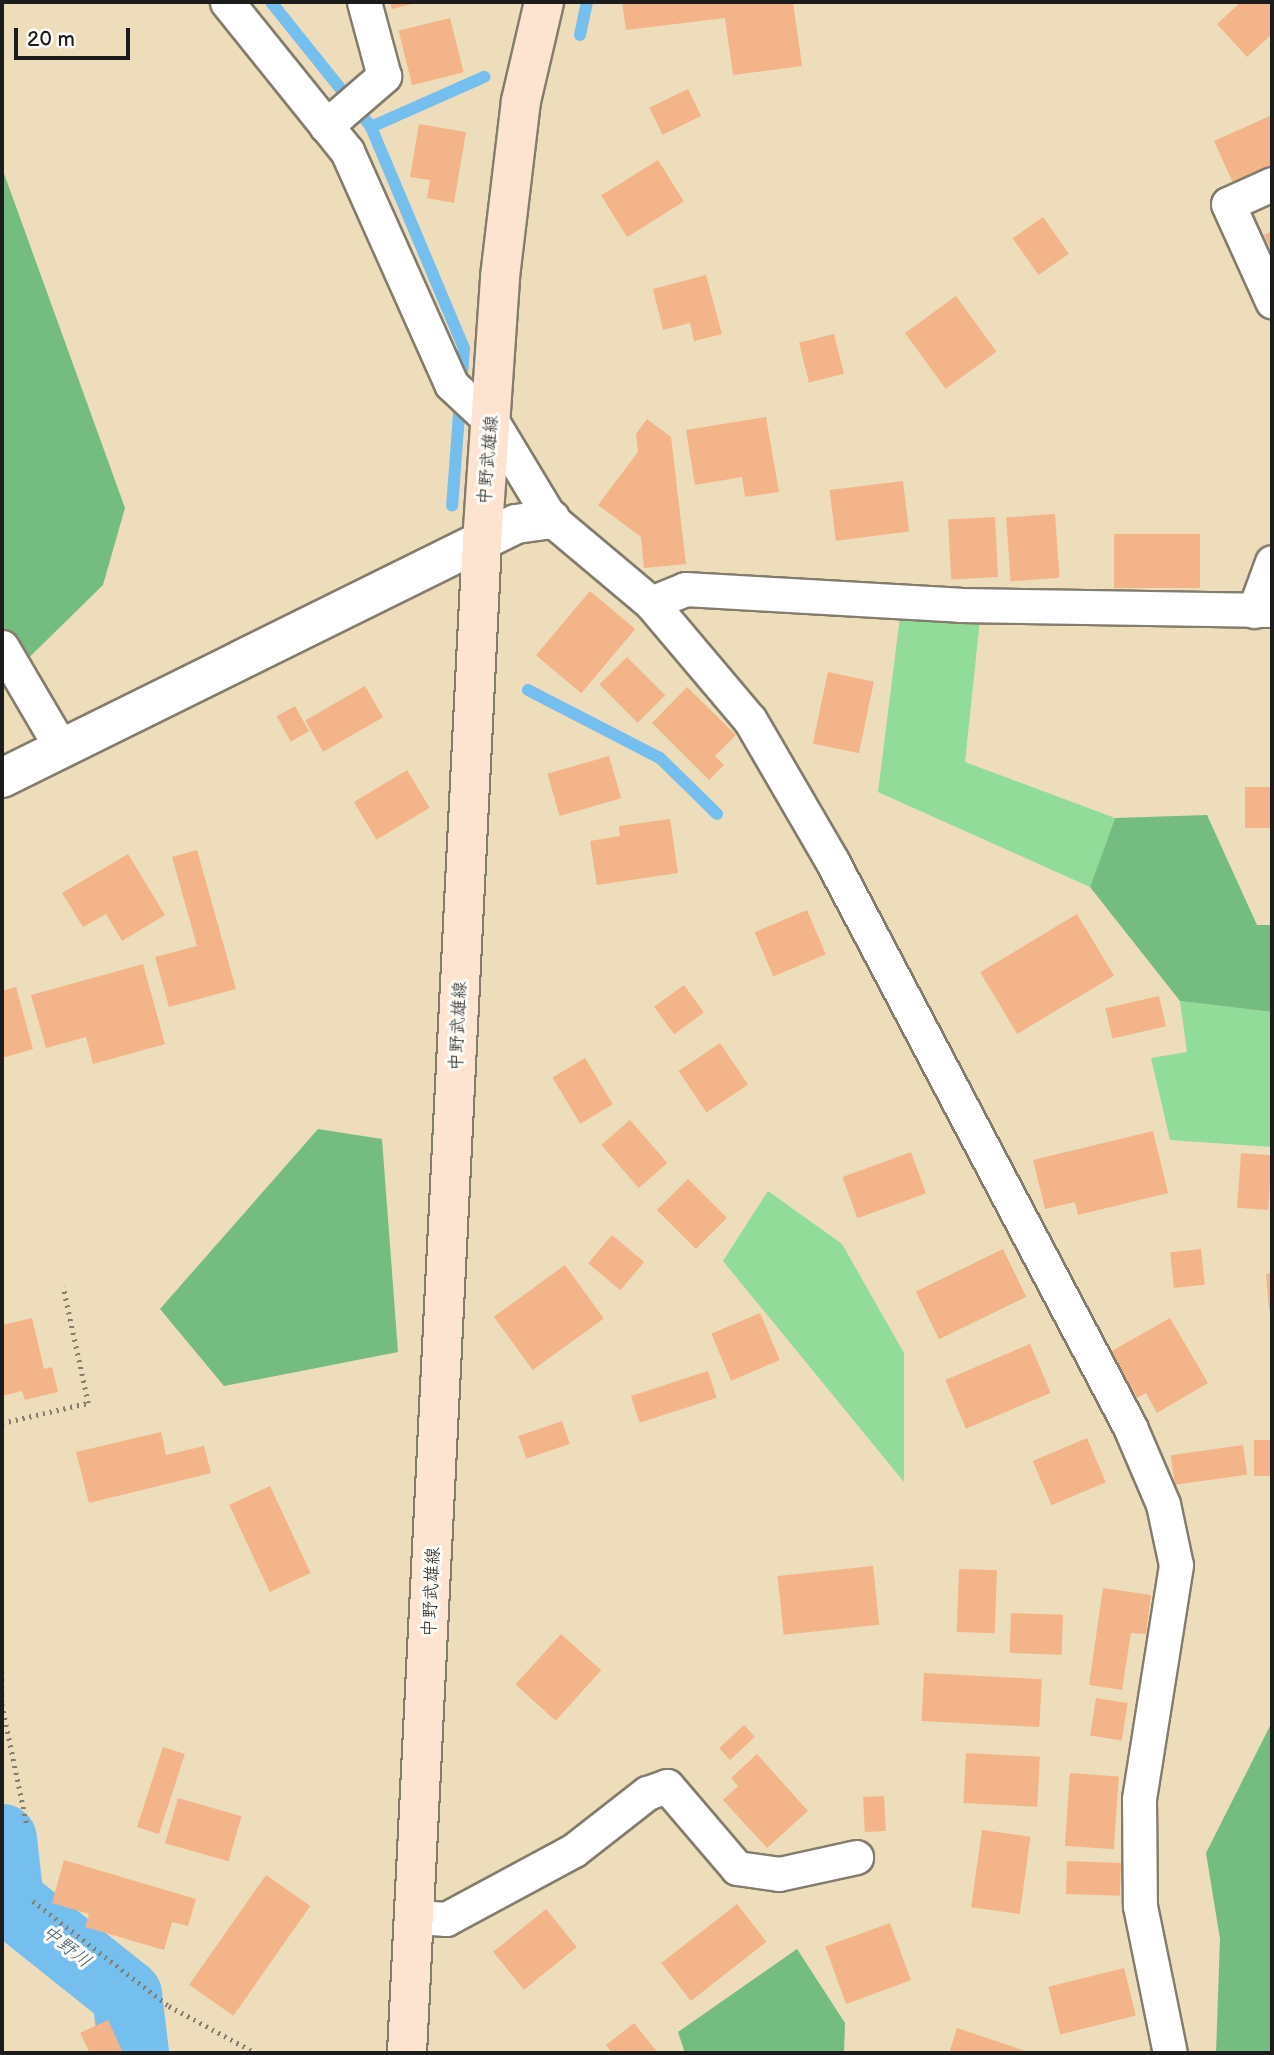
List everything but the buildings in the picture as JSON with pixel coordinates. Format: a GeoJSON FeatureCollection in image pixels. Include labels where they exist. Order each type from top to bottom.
{"type":"FeatureCollection","features":[{"type":"Feature","properties":{"kind":"main road","name":"中野武雄線"},"geometry":{"type":"LineString","coordinates":[[407,2053],[417,1917],[482,543],[521,102],[544,2]]}},
{"type":"Feature","properties":{"kind":"street"},"geometry":{"type":"LineString","coordinates":[[227,2],[346,151],[451,384],[493,423],[551,519],[651,603],[750,720],[832,861],[1130,1427],[1163,1504],[1177,1565],[1174,1607],[1139,1799],[1140,1906],[1170,2053]]}},
{"type":"Feature","properties":{"kind":"street"},"geometry":{"type":"LineString","coordinates":[[326,125],[384,76],[364,2]]}},
{"type":"Feature","properties":{"kind":"street"},"geometry":{"type":"LineString","coordinates":[[1272,184],[1228,204],[1272,301]]}},
{"type":"Feature","properties":{"kind":"street"},"geometry":{"type":"LineString","coordinates":[[2,778],[60,746],[482,543],[516,524],[551,519]]}},
{"type":"Feature","properties":{"kind":"street"},"geometry":{"type":"LineString","coordinates":[[651,603],[685,589],[960,605],[1263,610],[1272,562]]}},
{"type":"Feature","properties":{"kind":"street"},"geometry":{"type":"LineString","coordinates":[[2,647],[60,746]]}},
{"type":"Feature","properties":{"kind":"street"},"geometry":{"type":"LineString","coordinates":[[417,1917],[446,1919],[575,1850],[647,1793],[667,1786],[737,1868],[779,1874],[856,1857]]}},
{"type":"Feature","properties":{"kind":"path"},"geometry":{"type":"LineString","coordinates":[[2,1423],[88,1403],[63,1287]]}},
{"type":"Feature","properties":{"kind":"path"},"geometry":{"type":"LineString","coordinates":[[2,1672],[2,1704],[27,1825]]}},
{"type":"Feature","properties":{"kind":"path"},"geometry":{"type":"LineString","coordinates":[[33,1900],[169,2006],[256,2053]]}},
{"type":"Feature","properties":{"kind":"green space"},"geometry":{"type":"Polygon","coordinates":[[[2,168],[125,508],[103,585],[2,684],[2,168]]]}},
{"type":"Feature","properties":{"kind":"green space"},"geometry":{"type":"Polygon","coordinates":[[[900,617],[980,619],[965,762],[1115,818],[1090,887],[878,792],[900,617]]]}},
{"type":"Feature","properties":{"kind":"green space"},"geometry":{"type":"Polygon","coordinates":[[[1207,815],[1257,925],[1272,925],[1272,1012],[1180,1001],[1090,887],[1115,818],[1207,815]]]}},
{"type":"Feature","properties":{"kind":"green space"},"geometry":{"type":"Polygon","coordinates":[[[1180,1001],[1272,1012],[1272,1147],[1170,1140],[1151,1058],[1187,1052],[1180,1001]]]}},
{"type":"Feature","properties":{"kind":"green space"},"geometry":{"type":"Polygon","coordinates":[[[318,1129],[382,1139],[398,1352],[224,1386],[160,1309],[318,1129]]]}},
{"type":"Feature","properties":{"kind":"green space"},"geometry":{"type":"Polygon","coordinates":[[[768,1191],[842,1244],[904,1353],[904,1482],[723,1261],[768,1191]]]}},
{"type":"Feature","properties":{"kind":"green space"},"geometry":{"type":"Polygon","coordinates":[[[1272,1722],[1272,2053],[1216,2053],[1220,1939],[1206,1853],[1272,1722]]]}},
{"type":"Feature","properties":{"kind":"green space"},"geometry":{"type":"Polygon","coordinates":[[[797,1949],[845,2023],[844,2053],[685,2053],[678,2032],[797,1949]]]}},
{"type":"Feature","properties":{"kind":"waterway"},"geometry":{"type":"LineString","coordinates":[[271,2],[371,127],[464,348],[452,506]]}},
{"type":"Feature","properties":{"kind":"waterway"},"geometry":{"type":"LineString","coordinates":[[580,35],[587,2]]}},
{"type":"Feature","properties":{"kind":"waterway"},"geometry":{"type":"LineString","coordinates":[[371,127],[484,77]]}},
{"type":"Feature","properties":{"kind":"waterway"},"geometry":{"type":"LineString","coordinates":[[528,690],[660,758],[717,814]]}},
{"type":"Feature","properties":{"kind":"waterway","name":"中野川"},"geometry":{"type":"LineString","coordinates":[[2,1839],[9,1901],[127,1995],[134,2053]]}}]}
